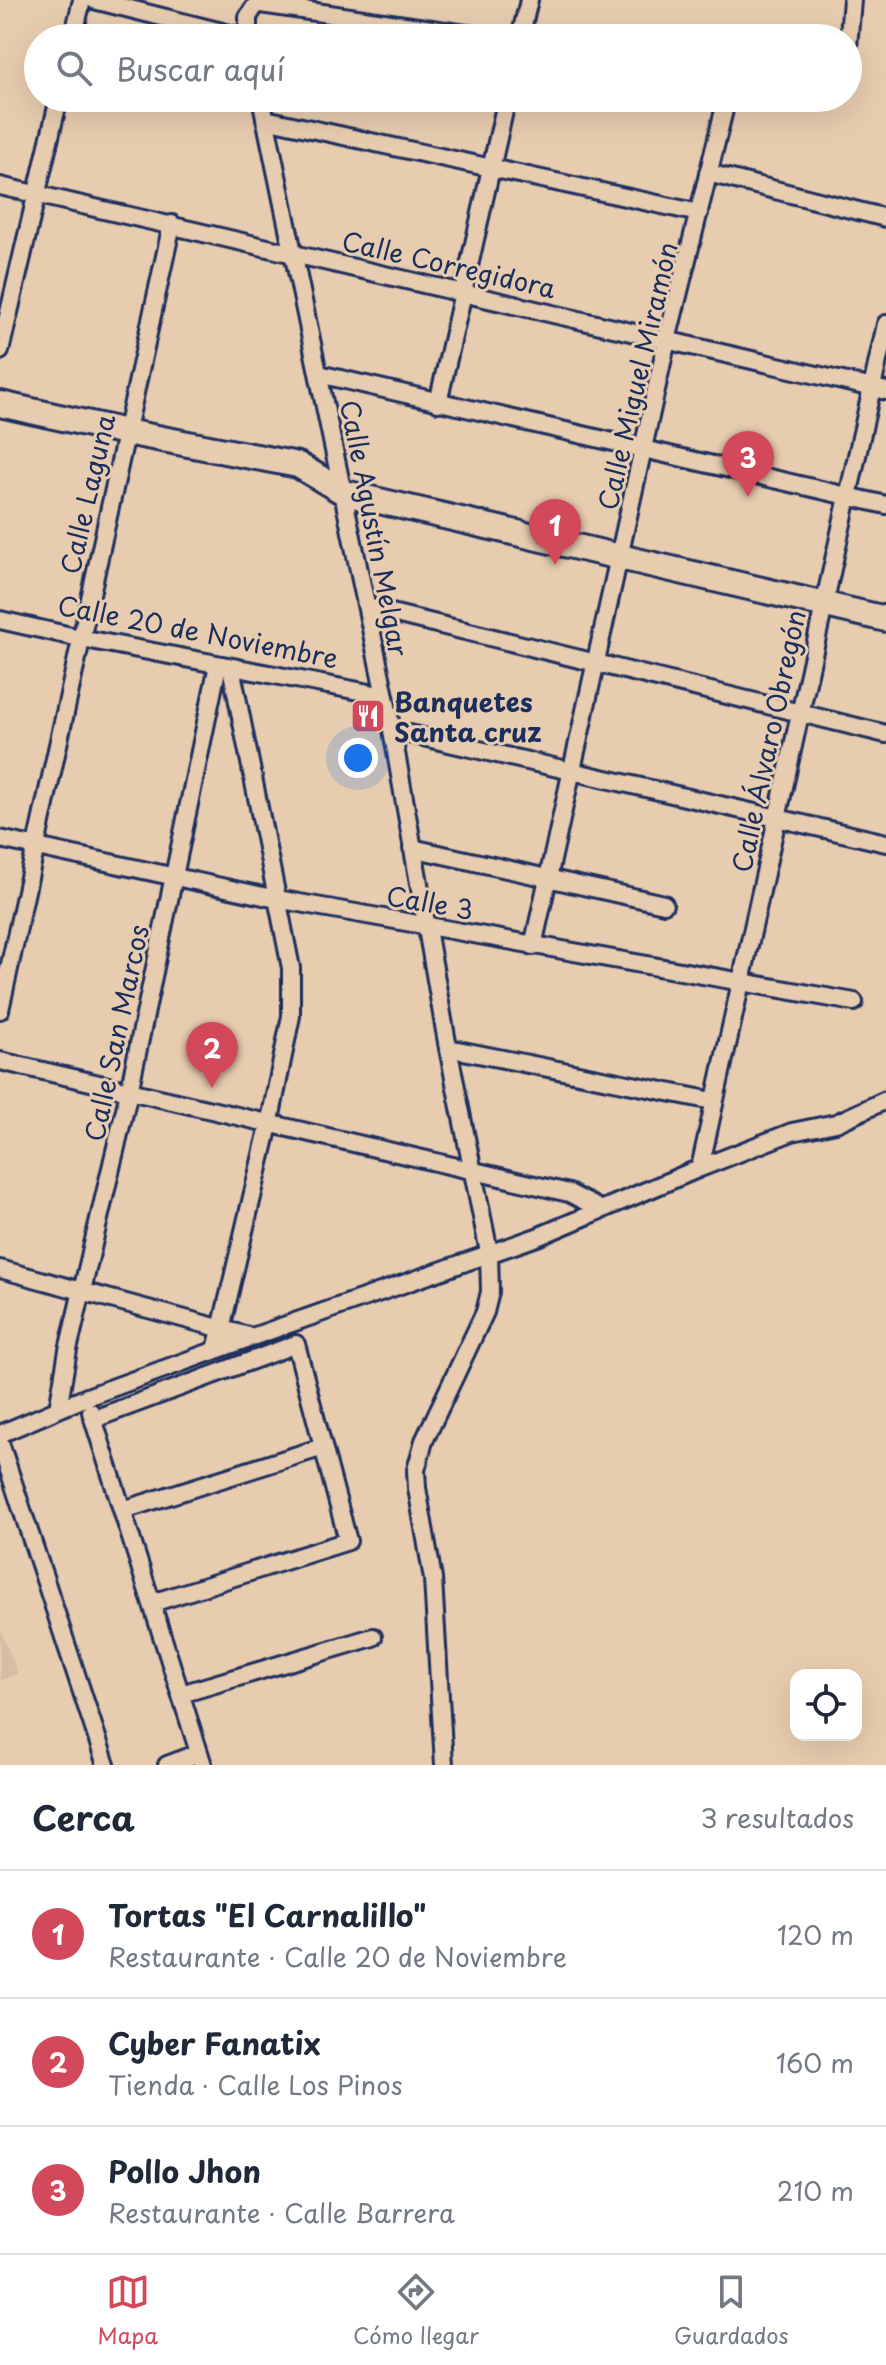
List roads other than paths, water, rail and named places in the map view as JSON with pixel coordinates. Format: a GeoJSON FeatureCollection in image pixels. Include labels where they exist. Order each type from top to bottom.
{"type":"FeatureCollection","features":[{"type":"Feature","properties":{"kind":"street"},"geometry":{"type":"LineString","coordinates":[[76,24],[82,0]]}},
{"type":"Feature","properties":{"kind":"street"},"geometry":{"type":"LineString","coordinates":[[94,0],[191,24]]}},
{"type":"Feature","properties":{"kind":"street"},"geometry":{"type":"LineString","coordinates":[[523,24],[529,0]]}},
{"type":"Feature","properties":{"kind":"street"},"geometry":{"type":"LineString","coordinates":[[850,24],[852,0]]}},
{"type":"Feature","properties":{"kind":"street"},"geometry":{"type":"LineString","coordinates":[[248,24],[255,6],[270,5],[398,24]]}},
{"type":"Feature","properties":{"kind":"street"},"geometry":{"type":"LineString","coordinates":[[0,351],[56,112]]}},
{"type":"Feature","properties":{"kind":"street","name":"Calle Agustín Melgar"},"geometry":{"type":"LineString","coordinates":[[264,112],[392,730],[448,1048],[489,1252],[490,1292],[485,1312],[424,1441],[416,1470],[433,1587],[444,1765]]}},
{"type":"Feature","properties":{"kind":"street"},"geometry":{"type":"LineString","coordinates":[[438,403],[504,112]]}},
{"type":"Feature","properties":{"kind":"street","name":"Calle Miguel Miramón"},"geometry":{"type":"LineString","coordinates":[[533,946],[667,340],[723,112]]}},
{"type":"Feature","properties":{"kind":"street"},"geometry":{"type":"LineString","coordinates":[[265,119],[699,213]]}},
{"type":"Feature","properties":{"kind":"street"},"geometry":{"type":"LineString","coordinates":[[708,173],[886,218]]}},
{"type":"Feature","properties":{"kind":"street","name":"Calle Corregidora"},"geometry":{"type":"LineString","coordinates":[[0,186],[878,390]]}},
{"type":"Feature","properties":{"kind":"street","name":"Calle Laguna"},"geometry":{"type":"LineString","coordinates":[[0,1010],[172,224]]}},
{"type":"Feature","properties":{"kind":"street","name":"Calle Álvaro Obregón"},"geometry":{"type":"LineString","coordinates":[[700,1168],[846,496],[878,390],[886,324]]}},
{"type":"Feature","properties":{"kind":"street"},"geometry":{"type":"LineString","coordinates":[[319,374],[886,505]]}},
{"type":"Feature","properties":{"kind":"street"},"geometry":{"type":"LineString","coordinates":[[0,404],[298,465],[345,493],[886,619]]}},
{"type":"Feature","properties":{"kind":"street"},"geometry":{"type":"LineString","coordinates":[[367,607],[886,734]]}},
{"type":"Feature","properties":{"kind":"street","name":"Calle 20 de Noviembre"},"geometry":{"type":"LineString","coordinates":[[0,620],[385,696]]}},
{"type":"Feature","properties":{"kind":"street"},"geometry":{"type":"LineString","coordinates":[[216,1350],[269,1125],[293,998],[291,968],[277,899],[224,666]]}},
{"type":"Feature","properties":{"kind":"street","name":"Calle San Marcos"},"geometry":{"type":"LineString","coordinates":[[58,1409],[68,1350],[224,666]]}},
{"type":"Feature","properties":{"kind":"street"},"geometry":{"type":"LineString","coordinates":[[392,730],[886,843]]}},
{"type":"Feature","properties":{"kind":"street","name":"Calle 3"},"geometry":{"type":"LineString","coordinates":[[0,839],[277,899],[854,1002]]}},
{"type":"Feature","properties":{"kind":"street"},"geometry":{"type":"LineString","coordinates":[[412,848],[664,904]]}},
{"type":"Feature","properties":{"kind":"street"},"geometry":{"type":"LineString","coordinates":[[448,1048],[713,1101]]}},
{"type":"Feature","properties":{"kind":"street"},"geometry":{"type":"LineString","coordinates":[[0,1061],[574,1194],[602,1210]]}},
{"type":"Feature","properties":{"kind":"street"},"geometry":{"type":"LineString","coordinates":[[0,1434],[87,1397],[537,1237],[700,1168],[792,1132],[836,1123],[886,1100]]}},
{"type":"Feature","properties":{"kind":"street"},"geometry":{"type":"LineString","coordinates":[[0,1269],[252,1337]]}},
{"type":"Feature","properties":{"kind":"street"},"geometry":{"type":"LineString","coordinates":[[94,1419],[296,1344],[348,1541],[152,1603]]}},
{"type":"Feature","properties":{"kind":"street"},"geometry":{"type":"LineString","coordinates":[[87,1397],[201,1759],[167,1765]]}},
{"type":"Feature","properties":{"kind":"street"},"geometry":{"type":"LineString","coordinates":[[0,1443],[106,1765]]}},
{"type":"Feature","properties":{"kind":"street"},"geometry":{"type":"LineString","coordinates":[[123,1510],[323,1447]]}},
{"type":"Feature","properties":{"kind":"street"},"geometry":{"type":"LineString","coordinates":[[181,1694],[373,1637]]}},
{"type":"Feature","properties":{"kind":"place","name":"Pollo Jhon"},"geometry":{"type":"Point","coordinates":[748,497]}},
{"type":"Feature","properties":{"kind":"place","name":"Tortas \"El Carnalillo\""},"geometry":{"type":"Point","coordinates":[555,565]}},
{"type":"Feature","properties":{"kind":"place","name":"Banquetes Santa cruz"},"geometry":{"type":"Point","coordinates":[368,716]}},
{"type":"Feature","properties":{"kind":"place","name":"Cyber Fanatix"},"geometry":{"type":"Point","coordinates":[212,1088]}}]}
